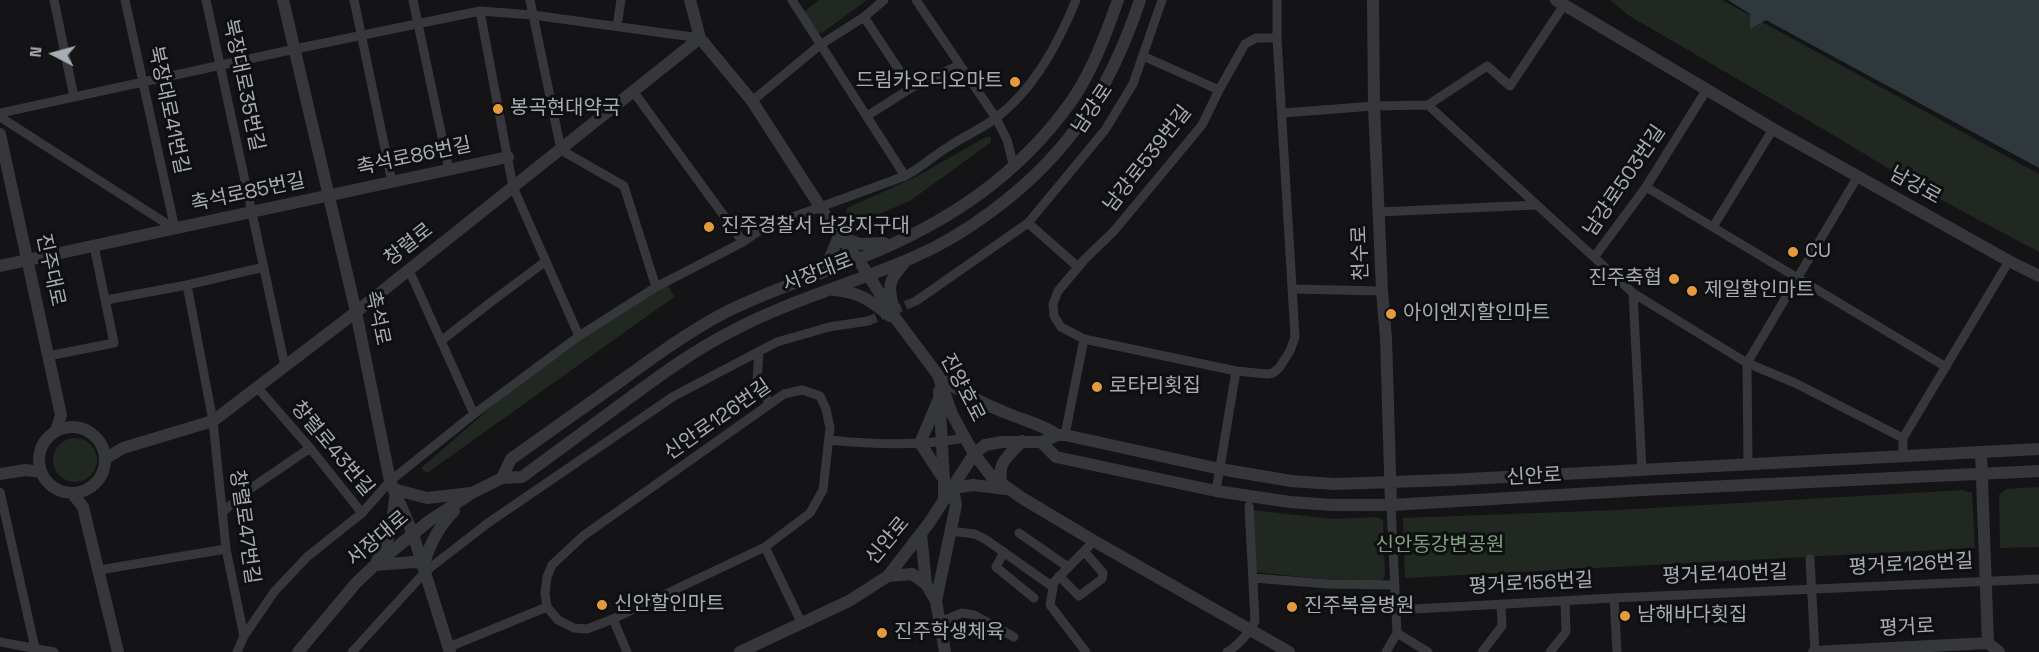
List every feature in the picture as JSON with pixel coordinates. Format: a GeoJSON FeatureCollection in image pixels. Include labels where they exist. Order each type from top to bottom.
{"type":"FeatureCollection","features":[{"type":"Feature","properties":{"kind":"street"},"geometry":{"type":"LineString","coordinates":[[54,0],[74,97]]}},
{"type":"Feature","properties":{"kind":"street","name":"북장대로41번길"},"geometry":{"type":"LineString","coordinates":[[125,0],[175,228]]}},
{"type":"Feature","properties":{"kind":"street","name":"북장대로35번길"},"geometry":{"type":"LineString","coordinates":[[206,0],[285,366]]}},
{"type":"Feature","properties":{"kind":"street","name":"촉석로"},"geometry":{"type":"LineString","coordinates":[[283,0],[356,312],[393,488],[425,568],[449,650]]}},
{"type":"Feature","properties":{"kind":"street"},"geometry":{"type":"LineString","coordinates":[[354,0],[392,182]]}},
{"type":"Feature","properties":{"kind":"street"},"geometry":{"type":"LineString","coordinates":[[413,0],[449,170]]}},
{"type":"Feature","properties":{"kind":"street"},"geometry":{"type":"LineString","coordinates":[[530,0],[561,150],[624,186],[656,287]]}},
{"type":"Feature","properties":{"kind":"street"},"geometry":{"type":"LineString","coordinates":[[617,27],[621,0]]}},
{"type":"Feature","properties":{"kind":"street","name":"진양호로"},"geometry":{"type":"LineString","coordinates":[[690,0],[700,38],[752,101],[839,236],[858,259],[898,322],[938,375],[952,414],[974,454],[992,477],[1004,487],[1094,542],[1289,652]]}},
{"type":"Feature","properties":{"kind":"street"},"geometry":{"type":"LineString","coordinates":[[792,0],[905,176]]}},
{"type":"Feature","properties":{"kind":"street"},"geometry":{"type":"LineString","coordinates":[[752,101],[820,45],[864,17],[884,0]]}},
{"type":"Feature","properties":{"kind":"street"},"geometry":{"type":"LineString","coordinates":[[362,513],[474,414],[579,336],[656,287],[743,242],[763,228],[905,176],[996,118],[1026,89],[1061,36],[1076,0]]}},
{"type":"Feature","properties":{"kind":"street"},"geometry":{"type":"LineString","coordinates":[[1107,0],[1108,26]]}},
{"type":"Feature","properties":{"kind":"street","name":"서장대로"},"geometry":{"type":"LineString","coordinates":[[502,478],[511,459],[680,338],[755,298],[897,242],[969,203],[1014,167],[1051,127],[1074,97],[1105,38],[1118,0]]}},
{"type":"Feature","properties":{"kind":"street","name":"서장대로"},"geometry":{"type":"LineString","coordinates":[[298,652],[356,583],[413,534],[472,493],[502,478],[522,477],[690,354],[735,329],[782,308],[906,261],[979,221],[1043,168],[1065,145],[1106,83],[1140,0]]}},
{"type":"Feature","properties":{"kind":"street","name":"남강로"},"geometry":{"type":"LineString","coordinates":[[1028,224],[1105,130],[1133,84],[1162,0]]}},
{"type":"Feature","properties":{"kind":"street"},"geometry":{"type":"LineString","coordinates":[[948,484],[984,445],[1022,441],[1041,442],[1061,435],[1084,339],[1236,371],[1267,374],[1279,368],[1290,351],[1295,337],[1277,38],[1277,0]]}},
{"type":"Feature","properties":{"kind":"street","name":"천수로"},"geometry":{"type":"LineString","coordinates":[[1373,0],[1374,106],[1386,338],[1391,505]]}},
{"type":"Feature","properties":{"kind":"street"},"geometry":{"type":"LineString","coordinates":[[921,2],[959,65],[996,118],[1007,140],[1014,167]]}},
{"type":"Feature","properties":{"kind":"street"},"geometry":{"type":"LineString","coordinates":[[1283,112],[1428,105],[1487,66],[1510,86],[1560,2]]}},
{"type":"Feature","properties":{"kind":"street","name":"남강로"},"geometry":{"type":"LineString","coordinates":[[1560,2],[1773,129],[2039,276]]}},
{"type":"Feature","properties":{"kind":"street"},"geometry":{"type":"LineString","coordinates":[[0,115],[143,81],[480,11],[533,15],[700,38]]}},
{"type":"Feature","properties":{"kind":"street"},"geometry":{"type":"LineString","coordinates":[[480,11],[513,188],[579,336]]}},
{"type":"Feature","properties":{"kind":"street"},"geometry":{"type":"LineString","coordinates":[[864,17],[911,88]]}},
{"type":"Feature","properties":{"kind":"street","name":"창렬로"},"geometry":{"type":"LineString","coordinates":[[123,448],[213,421],[356,312],[700,38]]}},
{"type":"Feature","properties":{"kind":"street","name":"남강로539번길"},"geometry":{"type":"LineString","coordinates":[[1084,339],[1061,327],[1054,316],[1053,304],[1058,291],[1114,231],[1202,125],[1245,44],[1256,38],[1277,38]]}},
{"type":"Feature","properties":{"kind":"street"},"geometry":{"type":"LineString","coordinates":[[1143,56],[1219,90]]}},
{"type":"Feature","properties":{"kind":"street"},"geometry":{"type":"LineString","coordinates":[[867,116],[911,88],[959,65]]}},
{"type":"Feature","properties":{"kind":"street","name":"남강로503번길"},"geometry":{"type":"LineString","coordinates":[[1428,105],[1595,256],[1646,187],[1707,89]]}},
{"type":"Feature","properties":{"kind":"street"},"geometry":{"type":"LineString","coordinates":[[633,91],[743,242]]}},
{"type":"Feature","properties":{"kind":"street"},"geometry":{"type":"LineString","coordinates":[[0,115],[175,228]]}},
{"type":"Feature","properties":{"kind":"street"},"geometry":{"type":"LineString","coordinates":[[1713,227],[1773,129]]}},
{"type":"Feature","properties":{"kind":"street","name":"진주대로"},"geometry":{"type":"LineString","coordinates":[[0,134],[61,415]]}},
{"type":"Feature","properties":{"kind":"street","name":"촉석로86번길"},"geometry":{"type":"LineString","coordinates":[[329,196],[508,158]]}},
{"type":"Feature","properties":{"kind":"street"},"geometry":{"type":"LineString","coordinates":[[1748,463],[1747,363],[1858,176]]}},
{"type":"Feature","properties":{"kind":"street"},"geometry":{"type":"LineString","coordinates":[[1646,187],[1946,367]]}},
{"type":"Feature","properties":{"kind":"street","name":"촉석로85번길"},"geometry":{"type":"LineString","coordinates":[[0,266],[329,196]]}},
{"type":"Feature","properties":{"kind":"street"},"geometry":{"type":"LineString","coordinates":[[1378,212],[1537,205]]}},
{"type":"Feature","properties":{"kind":"street"},"geometry":{"type":"LineString","coordinates":[[916,301],[1028,224],[1078,267]]}},
{"type":"Feature","properties":{"kind":"street"},"geometry":{"type":"LineString","coordinates":[[813,275],[829,260],[839,236],[860,244],[897,242]]}},
{"type":"Feature","properties":{"kind":"street"},"geometry":{"type":"LineString","coordinates":[[48,356],[114,343],[94,246]]}},
{"type":"Feature","properties":{"kind":"street"},"geometry":{"type":"LineString","coordinates":[[1595,256],[1633,293],[1747,363],[1795,383],[1903,438]]}},
{"type":"Feature","properties":{"kind":"street"},"geometry":{"type":"LineString","coordinates":[[441,341],[546,261]]}},
{"type":"Feature","properties":{"kind":"street"},"geometry":{"type":"LineString","coordinates":[[898,322],[890,294],[890,285],[893,275],[906,261]]}},
{"type":"Feature","properties":{"kind":"street"},"geometry":{"type":"LineString","coordinates":[[1903,456],[1903,438],[2009,261]]}},
{"type":"Feature","properties":{"kind":"street"},"geometry":{"type":"LineString","coordinates":[[106,300],[187,285],[264,267]]}},
{"type":"Feature","properties":{"kind":"street"},"geometry":{"type":"LineString","coordinates":[[409,270],[474,414]]}},
{"type":"Feature","properties":{"kind":"street","name":"창렬로47번길"},"geometry":{"type":"LineString","coordinates":[[187,285],[213,421],[226,549],[244,636]]}},
{"type":"Feature","properties":{"kind":"street"},"geometry":{"type":"LineString","coordinates":[[1292,289],[1382,291]]}},
{"type":"Feature","properties":{"kind":"street"},"geometry":{"type":"LineString","coordinates":[[832,290],[850,291],[865,297],[898,322]]}},
{"type":"Feature","properties":{"kind":"street"},"geometry":{"type":"LineString","coordinates":[[1633,293],[1642,469]]}},
{"type":"Feature","properties":{"kind":"street"},"geometry":{"type":"LineString","coordinates":[[352,652],[425,568],[674,396],[777,342],[829,327],[868,321]]}},
{"type":"Feature","properties":{"kind":"street"},"geometry":{"type":"LineString","coordinates":[[759,351],[757,381],[770,404]]}},
{"type":"Feature","properties":{"kind":"street"},"geometry":{"type":"LineString","coordinates":[[1216,491],[1236,371]]}},
{"type":"Feature","properties":{"kind":"street"},"geometry":{"type":"LineString","coordinates":[[938,375],[948,484]]}},
{"type":"Feature","properties":{"kind":"street","name":"신안로"},"geometry":{"type":"LineString","coordinates":[[938,375],[953,387],[988,405],[1061,435],[1220,469],[1302,482],[1390,483],[2039,449]]}},
{"type":"Feature","properties":{"kind":"street","name":"창렬로43번길"},"geometry":{"type":"LineString","coordinates":[[237,652],[244,636],[274,592],[307,557],[362,513],[257,387]]}},
{"type":"Feature","properties":{"kind":"street","name":"신안로126번길"},"geometry":{"type":"LineString","coordinates":[[802,390],[820,396],[826,409],[830,440],[823,490],[810,513],[765,547],[614,619],[587,629],[574,628],[558,620],[547,607],[545,593],[547,577],[552,565],[560,556],[583,536],[770,404],[784,394],[802,390]]}},
{"type":"Feature","properties":{"kind":"street"},"geometry":{"type":"LineString","coordinates":[[920,443],[940,397]]}},
{"type":"Feature","properties":{"kind":"street"},"geometry":{"type":"LineString","coordinates":[[61,415],[72,427]]}},
{"type":"Feature","properties":{"kind":"street"},"geometry":{"type":"LineString","coordinates":[[25,470],[39,456],[45,442],[56,431],[61,415]]}},
{"type":"Feature","properties":{"kind":"street"},"geometry":{"type":"LineString","coordinates":[[39,456],[41,472],[50,485],[64,492],[87,490],[100,477],[105,459],[102,446],[90,432],[72,427],[56,431]]}},
{"type":"Feature","properties":{"kind":"street"},"geometry":{"type":"LineString","coordinates":[[830,440],[865,444],[943,442],[965,438]]}},
{"type":"Feature","properties":{"kind":"street"},"geometry":{"type":"LineString","coordinates":[[948,484],[1004,487],[998,472],[1004,459],[1022,441]]}},
{"type":"Feature","properties":{"kind":"street","name":"신안로"},"geometry":{"type":"LineString","coordinates":[[1041,442],[1056,458],[1216,491],[1290,502],[1333,505],[1391,505],[2039,471]]}},
{"type":"Feature","properties":{"kind":"street"},"geometry":{"type":"LineString","coordinates":[[920,443],[948,484],[956,505],[936,601]]}},
{"type":"Feature","properties":{"kind":"street"},"geometry":{"type":"LineString","coordinates":[[102,446],[123,448]]}},
{"type":"Feature","properties":{"kind":"street"},"geometry":{"type":"LineString","coordinates":[[105,459],[123,448]]}},
{"type":"Feature","properties":{"kind":"street"},"geometry":{"type":"LineString","coordinates":[[223,513],[244,493],[310,448]]}},
{"type":"Feature","properties":{"kind":"street"},"geometry":{"type":"LineString","coordinates":[[1981,452],[1987,581],[2039,579]]}},
{"type":"Feature","properties":{"kind":"street"},"geometry":{"type":"LineString","coordinates":[[0,474],[25,470],[41,472]]}},
{"type":"Feature","properties":{"kind":"street","name":"신안로"},"geometry":{"type":"LineString","coordinates":[[740,652],[849,601],[888,576],[944,501],[948,484]]}},
{"type":"Feature","properties":{"kind":"street"},"geometry":{"type":"LineString","coordinates":[[393,488],[427,498],[472,493]]}},
{"type":"Feature","properties":{"kind":"street"},"geometry":{"type":"LineString","coordinates":[[375,565],[391,532],[394,513],[393,488]]}},
{"type":"Feature","properties":{"kind":"street"},"geometry":{"type":"LineString","coordinates":[[83,507],[87,490]]}},
{"type":"Feature","properties":{"kind":"street"},"geometry":{"type":"LineString","coordinates":[[0,492],[35,648]]}},
{"type":"Feature","properties":{"kind":"street"},"geometry":{"type":"LineString","coordinates":[[72,493],[83,507],[118,652]]}},
{"type":"Feature","properties":{"kind":"street"},"geometry":{"type":"LineString","coordinates":[[425,568],[435,535],[444,521],[472,493]]}},
{"type":"Feature","properties":{"kind":"street"},"geometry":{"type":"LineString","coordinates":[[1386,652],[1397,633],[1391,505]]}},
{"type":"Feature","properties":{"kind":"street"},"geometry":{"type":"LineString","coordinates":[[1227,652],[1251,629],[1255,621],[1248,506]]}},
{"type":"Feature","properties":{"kind":"street"},"geometry":{"type":"LineString","coordinates":[[950,531],[975,534],[1053,587]]}},
{"type":"Feature","properties":{"kind":"street"},"geometry":{"type":"LineString","coordinates":[[921,533],[926,584]]}},
{"type":"Feature","properties":{"kind":"street"},"geometry":{"type":"LineString","coordinates":[[1019,533],[1068,567]]}},
{"type":"Feature","properties":{"kind":"street"},"geometry":{"type":"LineString","coordinates":[[1086,652],[1050,605],[1054,582],[1094,542]]}},
{"type":"Feature","properties":{"kind":"street"},"geometry":{"type":"LineString","coordinates":[[765,547],[802,624]]}},
{"type":"Feature","properties":{"kind":"street"},"geometry":{"type":"LineString","coordinates":[[99,570],[226,549]]}},
{"type":"Feature","properties":{"kind":"street"},"geometry":{"type":"LineString","coordinates":[[1059,576],[1079,596],[1102,579],[1103,573],[1084,551]]}},
{"type":"Feature","properties":{"kind":"street"},"geometry":{"type":"LineString","coordinates":[[1004,552],[996,567],[1034,597]]}},
{"type":"Feature","properties":{"kind":"street"},"geometry":{"type":"LineString","coordinates":[[1810,559],[1811,590]]}},
{"type":"Feature","properties":{"kind":"street"},"geometry":{"type":"LineString","coordinates":[[375,565],[414,562],[425,568]]}},
{"type":"Feature","properties":{"kind":"street"},"geometry":{"type":"LineString","coordinates":[[888,576],[912,574],[926,584],[936,601],[945,652]]}},
{"type":"Feature","properties":{"kind":"street"},"geometry":{"type":"LineString","coordinates":[[1253,578],[1328,584],[1395,585]]}},
{"type":"Feature","properties":{"kind":"street","name":"평거로126번길"},"geometry":{"type":"LineString","coordinates":[[1811,590],[1987,581],[1988,643]]}},
{"type":"Feature","properties":{"kind":"street","name":"평거로140번길"},"geometry":{"type":"LineString","coordinates":[[1614,598],[1811,590],[1815,652]]}},
{"type":"Feature","properties":{"kind":"street","name":"평거로156번길"},"geometry":{"type":"LineString","coordinates":[[1396,610],[1614,598],[1617,652]]}},
{"type":"Feature","properties":{"kind":"street"},"geometry":{"type":"LineString","coordinates":[[1550,652],[1566,632],[1565,601]]}},
{"type":"Feature","properties":{"kind":"street"},"geometry":{"type":"LineString","coordinates":[[1482,652],[1502,626],[1501,604]]}},
{"type":"Feature","properties":{"kind":"street"},"geometry":{"type":"LineString","coordinates":[[449,650],[547,607]]}},
{"type":"Feature","properties":{"kind":"street"},"geometry":{"type":"LineString","coordinates":[[940,622],[962,613],[974,615],[1014,637]]}},
{"type":"Feature","properties":{"kind":"street"},"geometry":{"type":"LineString","coordinates":[[614,619],[627,652]]}},
{"type":"Feature","properties":{"kind":"street"},"geometry":{"type":"LineString","coordinates":[[1397,633],[1428,652]]}},
{"type":"Feature","properties":{"kind":"street"},"geometry":{"type":"LineString","coordinates":[[0,642],[54,652]]}},
{"type":"Feature","properties":{"kind":"street"},"geometry":{"type":"LineString","coordinates":[[1988,643],[1999,652]]}},
{"type":"Feature","properties":{"kind":"street","name":"평거로"},"geometry":{"type":"LineString","coordinates":[[1815,652],[1937,649],[1988,643]]}},
{"type":"Feature","properties":{"kind":"green space"},"geometry":{"type":"Polygon","coordinates":[[[819,0],[867,0],[822,33],[815,32],[803,13],[819,0]]]}},
{"type":"Feature","properties":{"kind":"green space"},"geometry":{"type":"Polygon","coordinates":[[[1610,0],[1722,0],[2039,174],[2039,252],[1932,195],[1628,15],[1610,0]]]}},
{"type":"Feature","properties":{"kind":"green space"},"geometry":{"type":"Polygon","coordinates":[[[986,137],[991,137],[991,142],[910,201],[855,224],[846,212],[847,208],[914,178],[986,137]]]}},
{"type":"Feature","properties":{"kind":"green space"},"geometry":{"type":"Polygon","coordinates":[[[665,279],[674,297],[427,473],[421,468],[541,364],[665,279]]]}},
{"type":"Feature","properties":{"kind":"green space"},"geometry":{"type":"Polygon","coordinates":[[[75,438],[84,439],[91,444],[96,451],[96,469],[91,476],[84,481],[75,482],[66,481],[59,476],[54,469],[53,460],[54,451],[59,444],[66,439],[75,438]]]}},
{"type":"Feature","properties":{"kind":"green space"},"geometry":{"type":"Polygon","coordinates":[[[2039,487],[2039,547],[2000,548],[1999,495],[2006,489],[2039,487]]]}},
{"type":"Feature","properties":{"kind":"green space","name":"신안동강변공원"},"geometry":{"type":"Polygon","coordinates":[[[1963,490],[1972,493],[1975,548],[1405,578],[1403,518],[1618,510],[1963,490]]]}},
{"type":"Feature","properties":{"kind":"green space"},"geometry":{"type":"Polygon","coordinates":[[[1252,510],[1333,519],[1376,517],[1383,520],[1385,575],[1382,582],[1255,572],[1252,510]]]}},
{"type":"Feature","properties":{"kind":"shaded area"},"geometry":{"type":"Polygon","coordinates":[[[1728,0],[2039,0],[2039,168],[1766,20],[1750,29],[1750,14],[1728,0]]]}},
{"type":"Feature","properties":{"kind":"tunnel"},"geometry":{"type":"LineString","coordinates":[[868,321],[916,301]]}},
{"type":"Feature","properties":{"kind":"place","name":"드림카오디오마트"},"geometry":{"type":"Point","coordinates":[1015,82]}},
{"type":"Feature","properties":{"kind":"place","name":"봉곡현대약국"},"geometry":{"type":"Point","coordinates":[498,109]}},
{"type":"Feature","properties":{"kind":"place","name":"진주경찰서 남강지구대"},"geometry":{"type":"Point","coordinates":[709,227]}},
{"type":"Feature","properties":{"kind":"place","name":"CU"},"geometry":{"type":"Point","coordinates":[1793,252]}},
{"type":"Feature","properties":{"kind":"place","name":"진주축협"},"geometry":{"type":"Point","coordinates":[1674,279]}},
{"type":"Feature","properties":{"kind":"place","name":"제일할인마트"},"geometry":{"type":"Point","coordinates":[1692,291]}},
{"type":"Feature","properties":{"kind":"place","name":"아이엔지할인마트"},"geometry":{"type":"Point","coordinates":[1391,314]}},
{"type":"Feature","properties":{"kind":"place","name":"로타리횟집"},"geometry":{"type":"Point","coordinates":[1097,387]}},
{"type":"Feature","properties":{"kind":"place","name":"신안할인마트"},"geometry":{"type":"Point","coordinates":[602,605]}},
{"type":"Feature","properties":{"kind":"place","name":"진주복음병원"},"geometry":{"type":"Point","coordinates":[1292,607]}},
{"type":"Feature","properties":{"kind":"place","name":"남해바다횟집"},"geometry":{"type":"Point","coordinates":[1625,616]}},
{"type":"Feature","properties":{"kind":"place","name":"진주학생체육"},"geometry":{"type":"Point","coordinates":[882,633]}}]}
